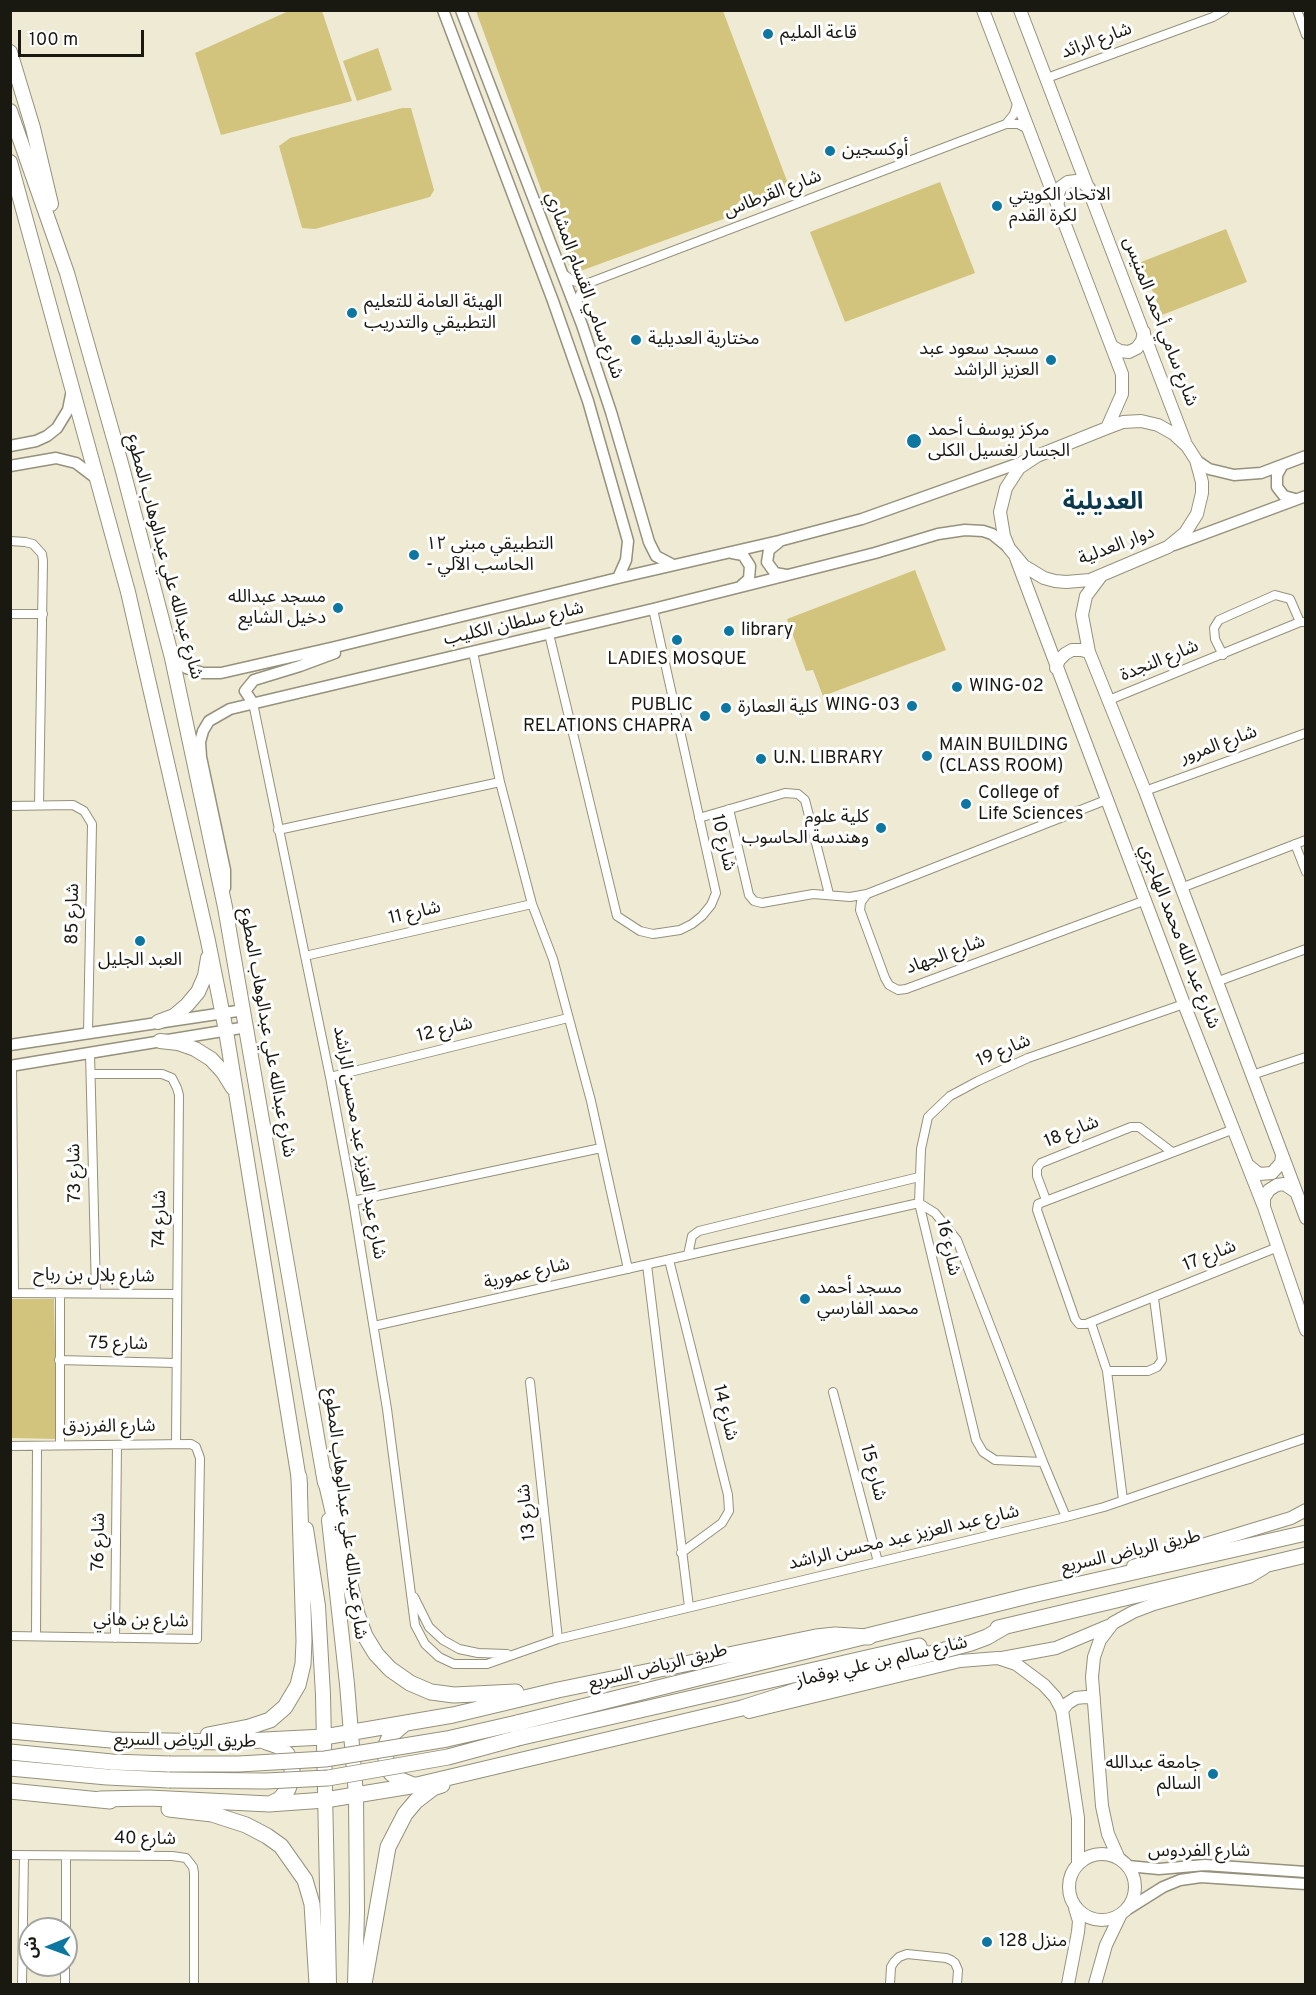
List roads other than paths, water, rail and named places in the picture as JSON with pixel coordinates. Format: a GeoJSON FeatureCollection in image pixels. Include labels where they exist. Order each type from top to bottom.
{"type":"FeatureCollection","features":[{"type":"Feature","properties":{"kind":"highway"},"geometry":{"type":"LineString","coordinates":[[324,1473],[357,1614],[365,1636],[376,1654],[390,1669],[410,1683],[431,1692],[454,1695],[558,1690]]}},
{"type":"Feature","properties":{"kind":"highway"},"geometry":{"type":"LineString","coordinates":[[177,1741],[249,1727],[270,1720],[285,1707],[298,1685],[303,1664],[304,1641],[298,1477]]}},
{"type":"Feature","properties":{"kind":"highway","name":"طريق الرياض السريع"},"geometry":{"type":"LineString","coordinates":[[10,1767],[107,1777],[169,1780],[266,1781],[328,1778],[448,1756],[517,1731],[869,1637],[1032,1595],[1305,1533]]}},
{"type":"Feature","properties":{"kind":"highway","name":"طريق الرياض السريع"},"geometry":{"type":"LineString","coordinates":[[10,1752],[112,1762],[239,1764],[325,1759],[447,1739],[517,1731],[1006,1626],[1305,1556]]}},
{"type":"Feature","properties":{"kind":"highway"},"geometry":{"type":"LineString","coordinates":[[100,1799],[149,1798],[269,1804],[325,1800],[417,1785],[742,1708],[818,1684],[971,1643],[1006,1626]]}},
{"type":"Feature","properties":{"kind":"highway"},"geometry":{"type":"LineString","coordinates":[[10,1731],[111,1740],[266,1742],[324,1737],[453,1715],[558,1690],[816,1637],[835,1635],[869,1637]]}},
{"type":"Feature","properties":{"kind":"highway"},"geometry":{"type":"LineString","coordinates":[[405,1724],[390,1736],[385,1754],[387,1764],[398,1779],[407,1784],[417,1785]]}},
{"type":"Feature","properties":{"kind":"highway"},"geometry":{"type":"LineString","coordinates":[[266,1742],[278,1746],[287,1754],[292,1766],[292,1778],[288,1790],[269,1804]]}},
{"type":"Feature","properties":{"kind":"highway"},"geometry":{"type":"LineString","coordinates":[[364,1984],[388,1847],[405,1814],[416,1801],[433,1788],[508,1762]]}},
{"type":"Feature","properties":{"kind":"highway"},"geometry":{"type":"LineString","coordinates":[[10,1791],[100,1799],[212,1814],[246,1825],[267,1836],[281,1846],[305,1880],[312,1904],[317,1984]]}},
{"type":"Feature","properties":{"kind":"main road"},"geometry":{"type":"LineString","coordinates":[[983,10],[1122,374],[1122,394],[1107,428]]}},
{"type":"Feature","properties":{"kind":"main road","name":"شارع سامي أحمد المنيس"},"geometry":{"type":"LineString","coordinates":[[1020,10],[1187,446]]}},
{"type":"Feature","properties":{"kind":"main road"},"geometry":{"type":"LineString","coordinates":[[10,52],[34,135],[68,273]]}},
{"type":"Feature","properties":{"kind":"main road","name":"شارع عبدالله علي عبدالوهاب المطوع"},"geometry":{"type":"LineString","coordinates":[[10,111],[68,273],[172,658],[225,907],[244,1010],[324,1473],[345,1663],[356,1796],[355,1984]]}},
{"type":"Feature","properties":{"kind":"main road","name":"شارع عبدالله علي عبدالوهاب المطوع"},"geometry":{"type":"LineString","coordinates":[[10,162],[131,604],[208,941],[226,1031],[318,1606],[324,1737],[329,1984]]}},
{"type":"Feature","properties":{"kind":"main road"},"geometry":{"type":"LineString","coordinates":[[1058,202],[1061,187],[1068,183],[1076,181],[1089,188]]}},
{"type":"Feature","properties":{"kind":"main road"},"geometry":{"type":"LineString","coordinates":[[1113,347],[1129,352],[1137,348],[1144,332]]}},
{"type":"Feature","properties":{"kind":"main road","name":"دوار العدلية"},"geometry":{"type":"LineString","coordinates":[[1132,422],[1158,425],[1174,434],[1187,446],[1196,460],[1202,482],[1200,504],[1192,525],[1168,547],[1101,576],[1078,582],[1055,581],[1033,573],[1012,553],[1001,524],[1002,500],[1011,477],[1028,460],[1107,428],[1132,422]]}},
{"type":"Feature","properties":{"kind":"main road","name":"شارع عبد الله محمد الهاجري"},"geometry":{"type":"LineString","coordinates":[[1012,553],[1264,1207],[1305,1330]]}},
{"type":"Feature","properties":{"kind":"main road","name":"شارع عبد الله محمد الهاجري"},"geometry":{"type":"LineString","coordinates":[[1101,576],[1086,596],[1082,615],[1089,652],[1145,791],[1305,1218]]}},
{"type":"Feature","properties":{"kind":"main road"},"geometry":{"type":"LineString","coordinates":[[1056,668],[1059,660],[1065,654],[1081,650],[1089,652]]}},
{"type":"Feature","properties":{"kind":"main road"},"geometry":{"type":"LineString","coordinates":[[158,1022],[174,1016],[188,1005],[198,992],[205,976],[208,941]]}},
{"type":"Feature","properties":{"kind":"main road"},"geometry":{"type":"LineString","coordinates":[[160,1041],[178,1043],[195,1049],[211,1059],[223,1072],[238,1104]]}},
{"type":"Feature","properties":{"kind":"main road"},"geometry":{"type":"LineString","coordinates":[[1248,1165],[1258,1174],[1266,1175],[1278,1169],[1282,1156]]}},
{"type":"Feature","properties":{"kind":"main road"},"geometry":{"type":"LineString","coordinates":[[1264,1207],[1264,1198],[1269,1190],[1277,1185],[1284,1184],[1296,1192]]}},
{"type":"Feature","properties":{"kind":"main road"},"geometry":{"type":"LineString","coordinates":[[1032,1595],[1291,1518],[1305,1510]]}},
{"type":"Feature","properties":{"kind":"main road"},"geometry":{"type":"LineString","coordinates":[[998,1658],[1056,1648],[1133,1612],[1249,1577],[1269,1565]]}},
{"type":"Feature","properties":{"kind":"main road"},"geometry":{"type":"LineString","coordinates":[[1095,1984],[1106,1945],[1135,1895],[1135,1880],[1107,1834],[1102,1806],[1092,1677],[1094,1657],[1100,1640],[1113,1623]]}},
{"type":"Feature","properties":{"kind":"main road","name":"شارع سالم بن علي بوقماز"},"geometry":{"type":"LineString","coordinates":[[645,1732],[715,1721],[960,1661],[998,1658],[1016,1664],[1044,1684],[1062,1710],[1078,1818],[1078,1864]]}},
{"type":"Feature","properties":{"kind":"main road"},"geometry":{"type":"LineString","coordinates":[[1062,1710],[1076,1698],[1085,1696],[1094,1698]]}},
{"type":"Feature","properties":{"kind":"main road"},"geometry":{"type":"LineString","coordinates":[[1068,1984],[1079,1921],[1069,1894],[1071,1874],[1078,1864],[1098,1854],[1113,1855],[1124,1862]]}},
{"type":"Feature","properties":{"kind":"main road"},"geometry":{"type":"LineString","coordinates":[[1075,1908],[1096,1921],[1109,1920],[1124,1912]]}},
{"type":"Feature","properties":{"kind":"street","name":"شارع سامي القسام المشاري"},"geometry":{"type":"LineString","coordinates":[[443,10],[588,401],[628,541],[626,560],[618,578]]}},
{"type":"Feature","properties":{"kind":"street","name":"شارع سامي القسام المشاري"},"geometry":{"type":"LineString","coordinates":[[460,10],[605,390],[644,526],[656,556],[664,562],[675,565]]}},
{"type":"Feature","properties":{"kind":"street","name":"شارع الرائد"},"geometry":{"type":"LineString","coordinates":[[1047,78],[1213,17],[1225,10]]}},
{"type":"Feature","properties":{"kind":"street"},"geometry":{"type":"LineString","coordinates":[[1298,10],[1305,35]]}},
{"type":"Feature","properties":{"kind":"street"},"geometry":{"type":"LineString","coordinates":[[1006,124],[1014,114],[1018,101]]}},
{"type":"Feature","properties":{"kind":"street"},"geometry":{"type":"LineString","coordinates":[[480,108],[487,109],[496,103]]}},
{"type":"Feature","properties":{"kind":"street"},"geometry":{"type":"LineString","coordinates":[[488,129],[495,122],[503,122]]}},
{"type":"Feature","properties":{"kind":"street"},"geometry":{"type":"LineString","coordinates":[[1006,124],[1018,124],[1029,129]]}},
{"type":"Feature","properties":{"kind":"street","name":"شارع القرطاس"},"geometry":{"type":"LineString","coordinates":[[586,284],[1006,124]]}},
{"type":"Feature","properties":{"kind":"street"},"geometry":{"type":"LineString","coordinates":[[562,273],[573,281],[586,284],[579,296],[576,309]]}},
{"type":"Feature","properties":{"kind":"street"},"geometry":{"type":"LineString","coordinates":[[10,446],[47,436],[57,428],[68,410],[72,390]]}},
{"type":"Feature","properties":{"kind":"street"},"geometry":{"type":"LineString","coordinates":[[25,443],[32,448],[30,461]]}},
{"type":"Feature","properties":{"kind":"street"},"geometry":{"type":"LineString","coordinates":[[1196,460],[1209,469],[1234,475],[1261,473],[1305,456]]}},
{"type":"Feature","properties":{"kind":"street"},"geometry":{"type":"LineString","coordinates":[[10,466],[30,461],[67,459],[98,479]]}},
{"type":"Feature","properties":{"kind":"street","name":"شارع سلطان الكليب"},"geometry":{"type":"LineString","coordinates":[[172,658],[186,668],[203,673],[221,673],[779,541],[862,519],[1028,460]]}},
{"type":"Feature","properties":{"kind":"street"},"geometry":{"type":"LineString","coordinates":[[1283,465],[1277,475],[1277,487],[1284,496],[1300,498]]}},
{"type":"Feature","properties":{"kind":"street"},"geometry":{"type":"LineString","coordinates":[[1168,547],[1300,498]]}},
{"type":"Feature","properties":{"kind":"street"},"geometry":{"type":"LineString","coordinates":[[625,531],[636,533],[644,526]]}},
{"type":"Feature","properties":{"kind":"street","name":"شارع سلطان الكليب"},"geometry":{"type":"LineString","coordinates":[[225,907],[225,870],[201,757],[200,742],[209,721],[219,713],[652,609],[938,534],[965,530],[983,531],[992,534],[1012,553]]}},
{"type":"Feature","properties":{"kind":"street"},"geometry":{"type":"LineString","coordinates":[[10,541],[33,544],[42,554],[43,614],[39,806],[10,806]]}},
{"type":"Feature","properties":{"kind":"street"},"geometry":{"type":"LineString","coordinates":[[779,541],[769,549],[767,562],[775,573],[788,575]]}},
{"type":"Feature","properties":{"kind":"street"},"geometry":{"type":"LineString","coordinates":[[730,552],[743,555],[750,566],[748,579],[739,587]]}},
{"type":"Feature","properties":{"kind":"street","name":"شارع النجدة"},"geometry":{"type":"LineString","coordinates":[[1109,700],[1223,655],[1303,622],[1290,599],[1275,595],[1220,620],[1214,628],[1215,639],[1223,655]]}},
{"type":"Feature","properties":{"kind":"street","name":"شارع 10"},"geometry":{"type":"LineString","coordinates":[[549,634],[617,916],[628,925],[653,934],[680,930],[697,920],[711,905],[716,893],[652,609]]}},
{"type":"Feature","properties":{"kind":"street"},"geometry":{"type":"LineString","coordinates":[[10,614],[43,614]]}},
{"type":"Feature","properties":{"kind":"street"},"geometry":{"type":"LineString","coordinates":[[253,703],[245,691],[254,680],[300,666],[379,636]]}},
{"type":"Feature","properties":{"kind":"street"},"geometry":{"type":"LineString","coordinates":[[473,652],[500,782],[531,904],[553,959],[602,1148],[628,1269]]}},
{"type":"Feature","properties":{"kind":"street","name":"شارع عبد العزيز عبد محسن الراشد"},"geometry":{"type":"LineString","coordinates":[[253,703],[330,1077],[353,1201],[374,1326],[415,1625],[425,1644],[439,1657],[454,1664],[487,1664],[558,1639],[1066,1517],[1304,1440]]}},
{"type":"Feature","properties":{"kind":"street","name":"شارع المرور"},"geometry":{"type":"LineString","coordinates":[[1145,791],[1305,733]]}},
{"type":"Feature","properties":{"kind":"street"},"geometry":{"type":"LineString","coordinates":[[278,830],[500,782]]}},
{"type":"Feature","properties":{"kind":"street"},"geometry":{"type":"LineString","coordinates":[[699,818],[785,793],[794,792],[802,796],[805,800],[829,894]]}},
{"type":"Feature","properties":{"kind":"street"},"geometry":{"type":"LineString","coordinates":[[729,808],[748,890],[754,901],[762,903],[813,894],[850,897],[867,894],[1106,800]]}},
{"type":"Feature","properties":{"kind":"street","name":"شارع 85"},"geometry":{"type":"LineString","coordinates":[[39,806],[73,805],[79,807],[88,817],[93,833],[88,1033]]}},
{"type":"Feature","properties":{"kind":"street"},"geometry":{"type":"LineString","coordinates":[[1181,888],[1305,840]]}},
{"type":"Feature","properties":{"kind":"street"},"geometry":{"type":"LineString","coordinates":[[1295,844],[1305,872]]}},
{"type":"Feature","properties":{"kind":"street","name":"شارع الجهاد"},"geometry":{"type":"LineString","coordinates":[[867,894],[861,902],[860,910],[885,978],[889,985],[898,990],[1146,900]]}},
{"type":"Feature","properties":{"kind":"street","name":"شارع 11"},"geometry":{"type":"LineString","coordinates":[[305,956],[531,904]]}},
{"type":"Feature","properties":{"kind":"street"},"geometry":{"type":"LineString","coordinates":[[1216,982],[1305,949]]}},
{"type":"Feature","properties":{"kind":"street","name":"شارع 19"},"geometry":{"type":"LineString","coordinates":[[919,1203],[921,1149],[928,1117],[950,1096],[1028,1058],[1184,1004]]}},
{"type":"Feature","properties":{"kind":"street"},"geometry":{"type":"LineString","coordinates":[[10,1045],[244,1010]]}},
{"type":"Feature","properties":{"kind":"street","name":"شارع 12"},"geometry":{"type":"LineString","coordinates":[[330,1077],[568,1018]]}},
{"type":"Feature","properties":{"kind":"street"},"geometry":{"type":"LineString","coordinates":[[12,1293],[11,1066],[247,1027]]}},
{"type":"Feature","properties":{"kind":"street"},"geometry":{"type":"LineString","coordinates":[[28,1042],[37,1047],[39,1052],[36,1061],[31,1063]]}},
{"type":"Feature","properties":{"kind":"street","name":"شارع 73"},"geometry":{"type":"LineString","coordinates":[[90,1053],[96,1293]]}},
{"type":"Feature","properties":{"kind":"street"},"geometry":{"type":"LineString","coordinates":[[1252,1075],[1305,1057]]}},
{"type":"Feature","properties":{"kind":"street","name":"شارع 74"},"geometry":{"type":"LineString","coordinates":[[91,1074],[162,1074],[172,1078],[179,1095],[176,1444]]}},
{"type":"Feature","properties":{"kind":"street","name":"شارع 18"},"geometry":{"type":"LineString","coordinates":[[1046,1200],[1037,1176],[1037,1168],[1041,1163],[1131,1127],[1139,1126],[1172,1152]]}},
{"type":"Feature","properties":{"kind":"street"},"geometry":{"type":"LineString","coordinates":[[1123,1500],[1107,1371],[1091,1323],[1079,1324],[1075,1319],[1037,1210],[1038,1204],[1234,1129]]}},
{"type":"Feature","properties":{"kind":"street"},"geometry":{"type":"LineString","coordinates":[[353,1201],[602,1148]]}},
{"type":"Feature","properties":{"kind":"street"},"geometry":{"type":"LineString","coordinates":[[688,1255],[692,1236],[699,1231],[919,1177]]}},
{"type":"Feature","properties":{"kind":"street","name":"شارع عمورية"},"geometry":{"type":"LineString","coordinates":[[374,1326],[919,1203]]}},
{"type":"Feature","properties":{"kind":"street","name":"شارع 16"},"geometry":{"type":"LineString","coordinates":[[919,1203],[976,1440],[983,1452],[996,1460],[1043,1462]]}},
{"type":"Feature","properties":{"kind":"street","name":"شارع 16"},"geometry":{"type":"LineString","coordinates":[[919,1203],[935,1213],[957,1240],[1066,1517]]}},
{"type":"Feature","properties":{"kind":"street","name":"شارع 17"},"geometry":{"type":"LineString","coordinates":[[1091,1323],[1278,1247]]}},
{"type":"Feature","properties":{"kind":"street","name":"شارع 14"},"geometry":{"type":"LineString","coordinates":[[669,1260],[728,1495],[729,1511],[722,1523],[681,1553]]}},
{"type":"Feature","properties":{"kind":"street"},"geometry":{"type":"LineString","coordinates":[[646,1265],[688,1607]]}},
{"type":"Feature","properties":{"kind":"street","name":"شارع بلال بن رباح"},"geometry":{"type":"LineString","coordinates":[[12,1293],[177,1294]]}},
{"type":"Feature","properties":{"kind":"street"},"geometry":{"type":"LineString","coordinates":[[60,1293],[60,1445]]}},
{"type":"Feature","properties":{"kind":"street"},"geometry":{"type":"LineString","coordinates":[[1107,1371],[1149,1371],[1162,1360],[1154,1298]]}},
{"type":"Feature","properties":{"kind":"street","name":"شارع 75"},"geometry":{"type":"LineString","coordinates":[[59,1360],[176,1363]]}},
{"type":"Feature","properties":{"kind":"street","name":"شارع 13"},"geometry":{"type":"LineString","coordinates":[[530,1382],[558,1639]]}},
{"type":"Feature","properties":{"kind":"street","name":"شارع 15"},"geometry":{"type":"LineString","coordinates":[[833,1392],[878,1562]]}},
{"type":"Feature","properties":{"kind":"street","name":"شارع الفرزدق"},"geometry":{"type":"LineString","coordinates":[[10,1446],[191,1444],[196,1448],[200,1458]]}},
{"type":"Feature","properties":{"kind":"street","name":"شارع 76"},"geometry":{"type":"LineString","coordinates":[[115,1638],[117,1445]]}},
{"type":"Feature","properties":{"kind":"street"},"geometry":{"type":"LineString","coordinates":[[36,1636],[37,1446]]}},
{"type":"Feature","properties":{"kind":"street","name":"شارع بن هاني"},"geometry":{"type":"LineString","coordinates":[[10,1636],[197,1639],[200,1458]]}},
{"type":"Feature","properties":{"kind":"street","name":"شارع عبد العزيز عبد محسن الراشد"},"geometry":{"type":"LineString","coordinates":[[411,1592],[429,1627],[443,1640],[459,1649],[478,1653],[511,1654]]}},
{"type":"Feature","properties":{"kind":"street","name":"شارع 40"},"geometry":{"type":"LineString","coordinates":[[10,1855],[186,1858],[191,1863],[194,1874],[194,1984]]}},
{"type":"Feature","properties":{"kind":"street"},"geometry":{"type":"LineString","coordinates":[[22,1984],[24,1855]]}},
{"type":"Feature","properties":{"kind":"street"},"geometry":{"type":"LineString","coordinates":[[66,1856],[66,1917]]}},
{"type":"Feature","properties":{"kind":"street","name":"شارع الفردوس"},"geometry":{"type":"LineString","coordinates":[[1124,1862],[1159,1869],[1205,1865],[1305,1872]]}},
{"type":"Feature","properties":{"kind":"street","name":"شارع الفردوس"},"geometry":{"type":"LineString","coordinates":[[1124,1912],[1163,1887],[1180,1880],[1201,1877],[1305,1884]]}},
{"type":"Feature","properties":{"kind":"street"},"geometry":{"type":"LineString","coordinates":[[890,1984],[894,1962],[907,1954],[951,1960],[958,1970],[957,1984]]}},
{"type":"Feature","properties":{"kind":"place","name":"قاعة المليم"},"geometry":{"type":"Point","coordinates":[768,34]}},
{"type":"Feature","properties":{"kind":"place","name":"أوكسجين"},"geometry":{"type":"Point","coordinates":[830,151]}},
{"type":"Feature","properties":{"kind":"place","name":"الاتحاد الكويتي لكرة القدم"},"geometry":{"type":"Point","coordinates":[997,206]}},
{"type":"Feature","properties":{"kind":"place","name":"الهيئة العامة للتعليم التطبيقي والتدريب"},"geometry":{"type":"Point","coordinates":[352,313]}},
{"type":"Feature","properties":{"kind":"place","name":"مختارية العديلية"},"geometry":{"type":"Point","coordinates":[636,340]}},
{"type":"Feature","properties":{"kind":"place","name":"مسجد سعود عبد العزيز الراشد"},"geometry":{"type":"Point","coordinates":[1051,360]}},
{"type":"Feature","properties":{"kind":"place","name":"مركز يوسف أحمد الجسار لغسيل الكلى"},"geometry":{"type":"Point","coordinates":[914,441]}},
{"type":"Feature","properties":{"kind":"place","name":"التطبيقي مبنى ١٢ - الحاسب الآلي"},"geometry":{"type":"Point","coordinates":[414,555]}},
{"type":"Feature","properties":{"kind":"place","name":"مسجد عبدالله دخيل الشايع"},"geometry":{"type":"Point","coordinates":[338,608]}},
{"type":"Feature","properties":{"kind":"place","name":"library"},"geometry":{"type":"Point","coordinates":[729,631]}},
{"type":"Feature","properties":{"kind":"place","name":"LADIES MOSQUE"},"geometry":{"type":"Point","coordinates":[677,640]}},
{"type":"Feature","properties":{"kind":"place","name":"WING-02"},"geometry":{"type":"Point","coordinates":[957,687]}},
{"type":"Feature","properties":{"kind":"place","name":"WING-03"},"geometry":{"type":"Point","coordinates":[912,706]}},
{"type":"Feature","properties":{"kind":"place","name":"كلية العمارة"},"geometry":{"type":"Point","coordinates":[726,708]}},
{"type":"Feature","properties":{"kind":"place","name":"PUBLIC RELATIONS CHAPRA"},"geometry":{"type":"Point","coordinates":[705,716]}},
{"type":"Feature","properties":{"kind":"place","name":"MAIN BUILDING (CLASS ROOM)"},"geometry":{"type":"Point","coordinates":[927,756]}},
{"type":"Feature","properties":{"kind":"place","name":"U.N. LIBRARY"},"geometry":{"type":"Point","coordinates":[761,759]}},
{"type":"Feature","properties":{"kind":"place","name":"College of Life Sciences"},"geometry":{"type":"Point","coordinates":[966,804]}},
{"type":"Feature","properties":{"kind":"place","name":"كلية علوم وهندسة الحاسوب"},"geometry":{"type":"Point","coordinates":[881,828]}},
{"type":"Feature","properties":{"kind":"place","name":"العبد الجليل"},"geometry":{"type":"Point","coordinates":[140,941]}},
{"type":"Feature","properties":{"kind":"place","name":"مسجد أحمد محمد الفارسي"},"geometry":{"type":"Point","coordinates":[805,1299]}},
{"type":"Feature","properties":{"kind":"place","name":"جامعة عبدالله السالم"},"geometry":{"type":"Point","coordinates":[1213,1774]}},
{"type":"Feature","properties":{"kind":"place","name":"منزل 128"},"geometry":{"type":"Point","coordinates":[987,1942]}},
{"type":"Feature","properties":{"kind":"district","name":"العديلية"},"geometry":{"type":"Point","coordinates":[1103,504]}}]}
